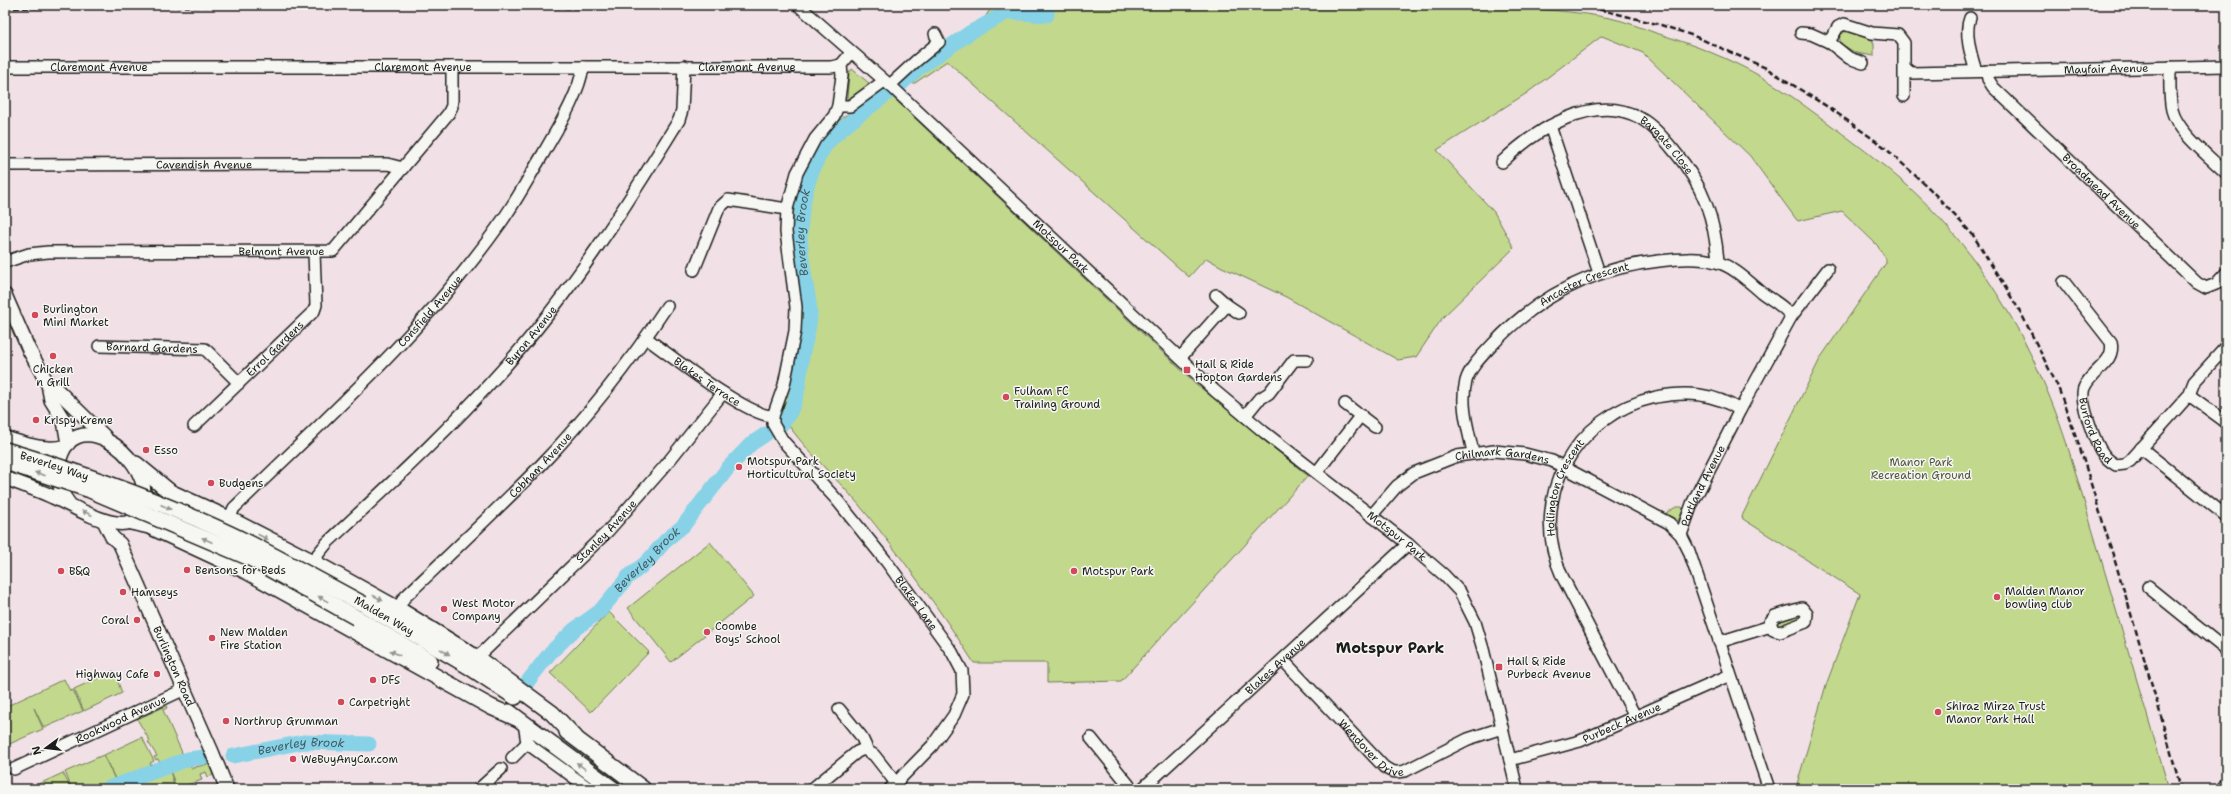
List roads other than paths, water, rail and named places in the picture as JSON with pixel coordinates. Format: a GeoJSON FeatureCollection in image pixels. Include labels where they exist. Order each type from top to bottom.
{"type":"FeatureCollection","features":[{"type":"Feature","properties":{"kind":"highway","name":"Beverley Way"},"geometry":{"type":"LineString","coordinates":[[5,450],[104,481]]}},
{"type":"Feature","properties":{"kind":"highway","name":"Beverley Way"},"geometry":{"type":"LineString","coordinates":[[5,462],[90,490]]}},
{"type":"Feature","properties":{"kind":"highway"},"geometry":{"type":"LineString","coordinates":[[136,464],[170,492],[229,519],[315,563],[398,609],[477,658],[552,713],[575,737]]}},
{"type":"Feature","properties":{"kind":"highway","name":"Malden Way"},"geometry":{"type":"LineString","coordinates":[[104,481],[250,544],[363,604],[468,666],[575,737],[643,789]]}},
{"type":"Feature","properties":{"kind":"highway","name":"Malden Way"},"geometry":{"type":"LineString","coordinates":[[90,490],[250,558],[357,618],[460,680],[520,720],[613,789]]}},
{"type":"Feature","properties":{"kind":"highway"},"geometry":{"type":"LineString","coordinates":[[129,522],[149,526],[246,571],[491,707],[520,720]]}},
{"type":"Feature","properties":{"kind":"main road"},"geometry":{"type":"LineString","coordinates":[[5,295],[30,350],[48,384],[51,400],[64,421],[66,446]]}},
{"type":"Feature","properties":{"kind":"main road"},"geometry":{"type":"LineString","coordinates":[[48,384],[57,390],[107,440],[136,464],[143,482],[144,498],[139,514],[129,522],[120,544]]}},
{"type":"Feature","properties":{"kind":"main road"},"geometry":{"type":"LineString","coordinates":[[70,505],[61,492],[58,478],[60,459],[66,446],[71,440],[86,435],[107,440]]}},
{"type":"Feature","properties":{"kind":"main road","name":"Beverley Way"},"geometry":{"type":"LineString","coordinates":[[5,438],[38,448],[53,449],[66,446]]}},
{"type":"Feature","properties":{"kind":"main road"},"geometry":{"type":"LineString","coordinates":[[5,478],[104,521],[129,522]]}},
{"type":"Feature","properties":{"kind":"main road","name":"Burlington Road"},"geometry":{"type":"LineString","coordinates":[[104,521],[112,537],[120,544],[185,689],[227,789]]}},
{"type":"Feature","properties":{"kind":"main road"},"geometry":{"type":"LineString","coordinates":[[2223,789],[2226,785]]}},
{"type":"Feature","properties":{"kind":"street","name":"Motspur Park"},"geometry":{"type":"LineString","coordinates":[[798,5],[889,85],[1180,358],[1245,416],[1408,544],[1452,583],[1466,602],[1475,622],[1484,649],[1517,789]]}},
{"type":"Feature","properties":{"kind":"street","name":"Broadmead Avenue"},"geometry":{"type":"LineString","coordinates":[[1970,18],[1967,26],[1972,59],[1989,82],[2197,283],[2206,288],[2212,287],[2226,274]]}},
{"type":"Feature","properties":{"kind":"street"},"geometry":{"type":"LineString","coordinates":[[1829,42],[1838,27],[1844,24],[1872,33],[1896,34],[1900,36],[1904,43],[1904,96]]}},
{"type":"Feature","properties":{"kind":"street"},"geometry":{"type":"LineString","coordinates":[[1801,33],[1811,34],[1829,42],[1850,58],[1863,62]]}},
{"type":"Feature","properties":{"kind":"street"},"geometry":{"type":"LineString","coordinates":[[838,106],[850,106],[889,85],[939,42],[935,34]]}},
{"type":"Feature","properties":{"kind":"street"},"geometry":{"type":"LineString","coordinates":[[774,422],[784,385],[795,331],[796,307],[786,232],[787,210],[795,179],[803,161],[815,139],[834,116],[838,106],[842,76],[841,65],[851,53]]}},
{"type":"Feature","properties":{"kind":"street","name":"Claremont Avenue"},"geometry":{"type":"LineString","coordinates":[[5,67],[831,67],[841,65]]}},
{"type":"Feature","properties":{"kind":"street","name":"Byron Avenue"},"geometry":{"type":"LineString","coordinates":[[315,563],[318,554],[327,544],[397,477],[503,369],[563,296],[593,255],[679,120],[682,110],[684,66]]}},
{"type":"Feature","properties":{"kind":"street","name":"Mayfair Avenue"},"geometry":{"type":"LineString","coordinates":[[1905,68],[1910,72],[2226,66]]}},
{"type":"Feature","properties":{"kind":"street","name":"Belmont Avenue"},"geometry":{"type":"LineString","coordinates":[[5,262],[29,254],[48,252],[314,253],[333,251],[450,110],[452,67]]}},
{"type":"Feature","properties":{"kind":"street","name":"Consfield Avenue"},"geometry":{"type":"LineString","coordinates":[[229,519],[234,508],[411,332],[471,262],[502,221],[555,133],[579,84],[583,67]]}},
{"type":"Feature","properties":{"kind":"street"},"geometry":{"type":"LineString","coordinates":[[2170,67],[2171,104],[2176,119],[2184,131],[2226,173]]}},
{"type":"Feature","properties":{"kind":"street","name":"Bargate Close"},"geometry":{"type":"LineString","coordinates":[[1502,162],[1512,152],[1550,126],[1585,113],[1614,110],[1641,118],[1653,128],[1690,170],[1698,183],[1710,218],[1718,262]]}},
{"type":"Feature","properties":{"kind":"street"},"geometry":{"type":"LineString","coordinates":[[1550,126],[1599,273]]}},
{"type":"Feature","properties":{"kind":"street","name":"Cavendish Avenue"},"geometry":{"type":"LineString","coordinates":[[5,165],[387,164],[403,168]]}},
{"type":"Feature","properties":{"kind":"street"},"geometry":{"type":"LineString","coordinates":[[694,270],[719,208],[728,200],[787,210]]}},
{"type":"Feature","properties":{"kind":"street","name":"Errol Gardens"},"geometry":{"type":"LineString","coordinates":[[194,426],[314,311],[316,305],[314,253]]}},
{"type":"Feature","properties":{"kind":"street","name":"Ancaster Crescent"},"geometry":{"type":"LineString","coordinates":[[1473,452],[1466,421],[1464,391],[1466,379],[1472,369],[1500,337],[1532,308],[1566,287],[1599,273],[1635,264],[1662,260],[1700,260],[1718,262],[1739,274],[1791,317]]}},
{"type":"Feature","properties":{"kind":"street","name":"Portland Avenue"},"geometry":{"type":"LineString","coordinates":[[1769,789],[1689,551],[1681,535],[1692,504],[1740,410],[1791,317],[1828,269]]}},
{"type":"Feature","properties":{"kind":"street","name":"Burford Road"},"geometry":{"type":"LineString","coordinates":[[2064,282],[2108,336],[2112,348],[2110,357],[2088,380],[2083,393],[2093,434],[2101,450],[2111,462],[2120,466],[2130,460],[2141,448]]}},
{"type":"Feature","properties":{"kind":"street"},"geometry":{"type":"LineString","coordinates":[[1216,295],[1239,313]]}},
{"type":"Feature","properties":{"kind":"street"},"geometry":{"type":"LineString","coordinates":[[1180,358],[1227,305]]}},
{"type":"Feature","properties":{"kind":"street","name":"Cobham Avenue"},"geometry":{"type":"LineString","coordinates":[[398,609],[404,598],[492,514],[558,446],[601,397],[646,338],[667,306]]}},
{"type":"Feature","properties":{"kind":"street","name":"Blakes Terrace"},"geometry":{"type":"LineString","coordinates":[[646,338],[723,393],[774,422]]}},
{"type":"Feature","properties":{"kind":"street","name":"Barnard Gardens"},"geometry":{"type":"LineString","coordinates":[[99,346],[204,349],[239,383]]}},
{"type":"Feature","properties":{"kind":"street"},"geometry":{"type":"LineString","coordinates":[[2226,347],[2194,382],[2189,395],[2141,448],[2226,516]]}},
{"type":"Feature","properties":{"kind":"street"},"geometry":{"type":"LineString","coordinates":[[1245,416],[1258,400],[1269,393],[1274,384],[1284,376],[1294,360],[1307,360]]}},
{"type":"Feature","properties":{"kind":"street","name":"Stanley Avenue"},"geometry":{"type":"LineString","coordinates":[[477,658],[608,531],[665,466],[723,393]]}},
{"type":"Feature","properties":{"kind":"street","name":"Hollington Crescent"},"geometry":{"type":"LineString","coordinates":[[1635,716],[1562,576],[1554,556],[1550,535],[1550,515],[1554,490],[1564,466],[1578,445],[1596,426],[1615,413],[1638,402],[1673,394],[1702,394],[1722,399],[1740,410]]}},
{"type":"Feature","properties":{"kind":"street"},"geometry":{"type":"LineString","coordinates":[[2189,395],[2226,422]]}},
{"type":"Feature","properties":{"kind":"street"},"geometry":{"type":"LineString","coordinates":[[1345,404],[1375,427]]}},
{"type":"Feature","properties":{"kind":"street"},"geometry":{"type":"LineString","coordinates":[[1316,472],[1361,415]]}},
{"type":"Feature","properties":{"kind":"street","name":"Blakes Lane"},"geometry":{"type":"LineString","coordinates":[[774,422],[783,441],[817,476],[858,525],[952,652],[962,671],[964,694],[954,715],[932,746],[893,786]]}},
{"type":"Feature","properties":{"kind":"street","name":"Chilmark Gardens"},"geometry":{"type":"LineString","coordinates":[[1371,516],[1396,486],[1414,474],[1443,460],[1473,452],[1494,451],[1524,454],[1564,466],[1658,516],[1669,523],[1681,535]]}},
{"type":"Feature","properties":{"kind":"street","name":"Blakes Avenue"},"geometry":{"type":"LineString","coordinates":[[1142,789],[1408,544]]}},
{"type":"Feature","properties":{"kind":"street"},"geometry":{"type":"LineString","coordinates":[[2148,587],[2226,650]]}},
{"type":"Feature","properties":{"kind":"street"},"geometry":{"type":"LineString","coordinates":[[1719,642],[1771,626]]}},
{"type":"Feature","properties":{"kind":"street","name":"Wendover Drive"},"geometry":{"type":"LineString","coordinates":[[1283,660],[1384,767],[1390,771],[1397,773],[1405,771],[1468,739],[1502,728]]}},
{"type":"Feature","properties":{"kind":"street","name":"Purbeck Avenue"},"geometry":{"type":"LineString","coordinates":[[1510,760],[1572,744],[1730,675]]}},
{"type":"Feature","properties":{"kind":"street","name":"Rookwood Avenue"},"geometry":{"type":"LineString","coordinates":[[14,769],[185,689]]}},
{"type":"Feature","properties":{"kind":"street"},"geometry":{"type":"LineString","coordinates":[[839,709],[860,736],[867,749],[874,755],[893,786]]}},
{"type":"Feature","properties":{"kind":"street"},"geometry":{"type":"LineString","coordinates":[[520,720],[527,743],[590,789]]}},
{"type":"Feature","properties":{"kind":"street"},"geometry":{"type":"LineString","coordinates":[[1091,738],[1132,789]]}},
{"type":"Feature","properties":{"kind":"street"},"geometry":{"type":"LineString","coordinates":[[512,758],[527,743]]}},
{"type":"Feature","properties":{"kind":"street"},"geometry":{"type":"LineString","coordinates":[[812,789],[857,752],[867,749]]}},
{"type":"Feature","properties":{"kind":"street"},"geometry":{"type":"LineString","coordinates":[[479,789],[501,769]]}},
{"type":"Feature","properties":{"kind":"waterway","name":"Beverley Brook"},"geometry":{"type":"LineString","coordinates":[[1009,5],[1009,12]]}},
{"type":"Feature","properties":{"kind":"waterway","name":"Beverley Brook"},"geometry":{"type":"LineString","coordinates":[[900,85],[920,67],[971,32],[1008,12],[1047,15],[1047,5]]}},
{"type":"Feature","properties":{"kind":"waterway","name":"Beverley Brook"},"geometry":{"type":"LineString","coordinates":[[782,424],[787,418],[794,404],[810,321],[800,235],[802,209],[808,182],[818,157],[830,140],[888,93]]}},
{"type":"Feature","properties":{"kind":"waterway","name":"Beverley Brook"},"geometry":{"type":"LineString","coordinates":[[525,685],[550,653],[575,629],[600,611],[628,577],[647,562],[667,539],[683,526],[728,468],[751,444],[766,434]]}},
{"type":"Feature","properties":{"kind":"waterway","name":"Beverley Brook"},"geometry":{"type":"LineString","coordinates":[[233,756],[303,742],[369,744]]}},
{"type":"Feature","properties":{"kind":"waterway","name":"Beverley Brook"},"geometry":{"type":"LineString","coordinates":[[106,789],[188,759],[205,757]]}},
{"type":"Feature","properties":{"kind":"railway"},"geometry":{"type":"LineString","coordinates":[[5,8],[310,5]]}},
{"type":"Feature","properties":{"kind":"railway"},"geometry":{"type":"LineString","coordinates":[[420,5],[571,8],[683,5]]}},
{"type":"Feature","properties":{"kind":"railway"},"geometry":{"type":"LineString","coordinates":[[1582,5],[1661,25],[1694,36],[1766,68],[1831,109],[1883,146],[1930,189],[1973,235],[2021,313],[2058,387],[2079,445],[2126,597],[2181,789]]}},
{"type":"Feature","properties":{"kind":"place","name":"Burlington Mini Market"},"geometry":{"type":"Point","coordinates":[35,315]}},
{"type":"Feature","properties":{"kind":"place","name":"Chicken n Grill"},"geometry":{"type":"Point","coordinates":[53,356]}},
{"type":"Feature","properties":{"kind":"place","name":"Hail & Ride Hopton Gardens"},"geometry":{"type":"Point","coordinates":[1187,370]}},
{"type":"Feature","properties":{"kind":"place","name":"Fulham FC Training Ground"},"geometry":{"type":"Point","coordinates":[1006,397]}},
{"type":"Feature","properties":{"kind":"place","name":"Krispy Kreme"},"geometry":{"type":"Point","coordinates":[36,420]}},
{"type":"Feature","properties":{"kind":"place","name":"Esso"},"geometry":{"type":"Point","coordinates":[146,450]}},
{"type":"Feature","properties":{"kind":"place","name":"Motspur Park Horticultural Society"},"geometry":{"type":"Point","coordinates":[739,467]}},
{"type":"Feature","properties":{"kind":"place","name":"Budgens"},"geometry":{"type":"Point","coordinates":[211,483]}},
{"type":"Feature","properties":{"kind":"place","name":"Bensons for Beds"},"geometry":{"type":"Point","coordinates":[187,570]}},
{"type":"Feature","properties":{"kind":"place","name":"B&Q"},"geometry":{"type":"Point","coordinates":[61,571]}},
{"type":"Feature","properties":{"kind":"place","name":"Motspur Park"},"geometry":{"type":"Point","coordinates":[1074,571]}},
{"type":"Feature","properties":{"kind":"place","name":"Hamseys"},"geometry":{"type":"Point","coordinates":[123,592]}},
{"type":"Feature","properties":{"kind":"place","name":"Malden Manor bowling club"},"geometry":{"type":"Point","coordinates":[1997,597]}},
{"type":"Feature","properties":{"kind":"place","name":"West Motor Company"},"geometry":{"type":"Point","coordinates":[444,609]}},
{"type":"Feature","properties":{"kind":"place","name":"Coral"},"geometry":{"type":"Point","coordinates":[137,620]}},
{"type":"Feature","properties":{"kind":"place","name":"Coombe Boys' School"},"geometry":{"type":"Point","coordinates":[707,632]}},
{"type":"Feature","properties":{"kind":"place","name":"New Malden Fire Station"},"geometry":{"type":"Point","coordinates":[212,638]}},
{"type":"Feature","properties":{"kind":"place","name":"Hail & Ride Purbeck Avenue"},"geometry":{"type":"Point","coordinates":[1499,667]}},
{"type":"Feature","properties":{"kind":"place","name":"Highway Cafe"},"geometry":{"type":"Point","coordinates":[157,674]}},
{"type":"Feature","properties":{"kind":"place","name":"DFS"},"geometry":{"type":"Point","coordinates":[373,680]}},
{"type":"Feature","properties":{"kind":"place","name":"Carpetright"},"geometry":{"type":"Point","coordinates":[341,702]}},
{"type":"Feature","properties":{"kind":"place","name":"Shiraz Mirza Trust Manor Park Hall"},"geometry":{"type":"Point","coordinates":[1938,712]}},
{"type":"Feature","properties":{"kind":"place","name":"Northrup Grumman"},"geometry":{"type":"Point","coordinates":[226,721]}},
{"type":"Feature","properties":{"kind":"place","name":"WeBuyAnyCar.com"},"geometry":{"type":"Point","coordinates":[293,759]}},
{"type":"Feature","properties":{"kind":"district","name":"Motspur Park"},"geometry":{"type":"Point","coordinates":[1390,648]}},
{"type":"Feature","properties":{"kind":"park label","name":"Manor Park Recreation Ground"},"geometry":{"type":"Point","coordinates":[1921,468]}}]}
